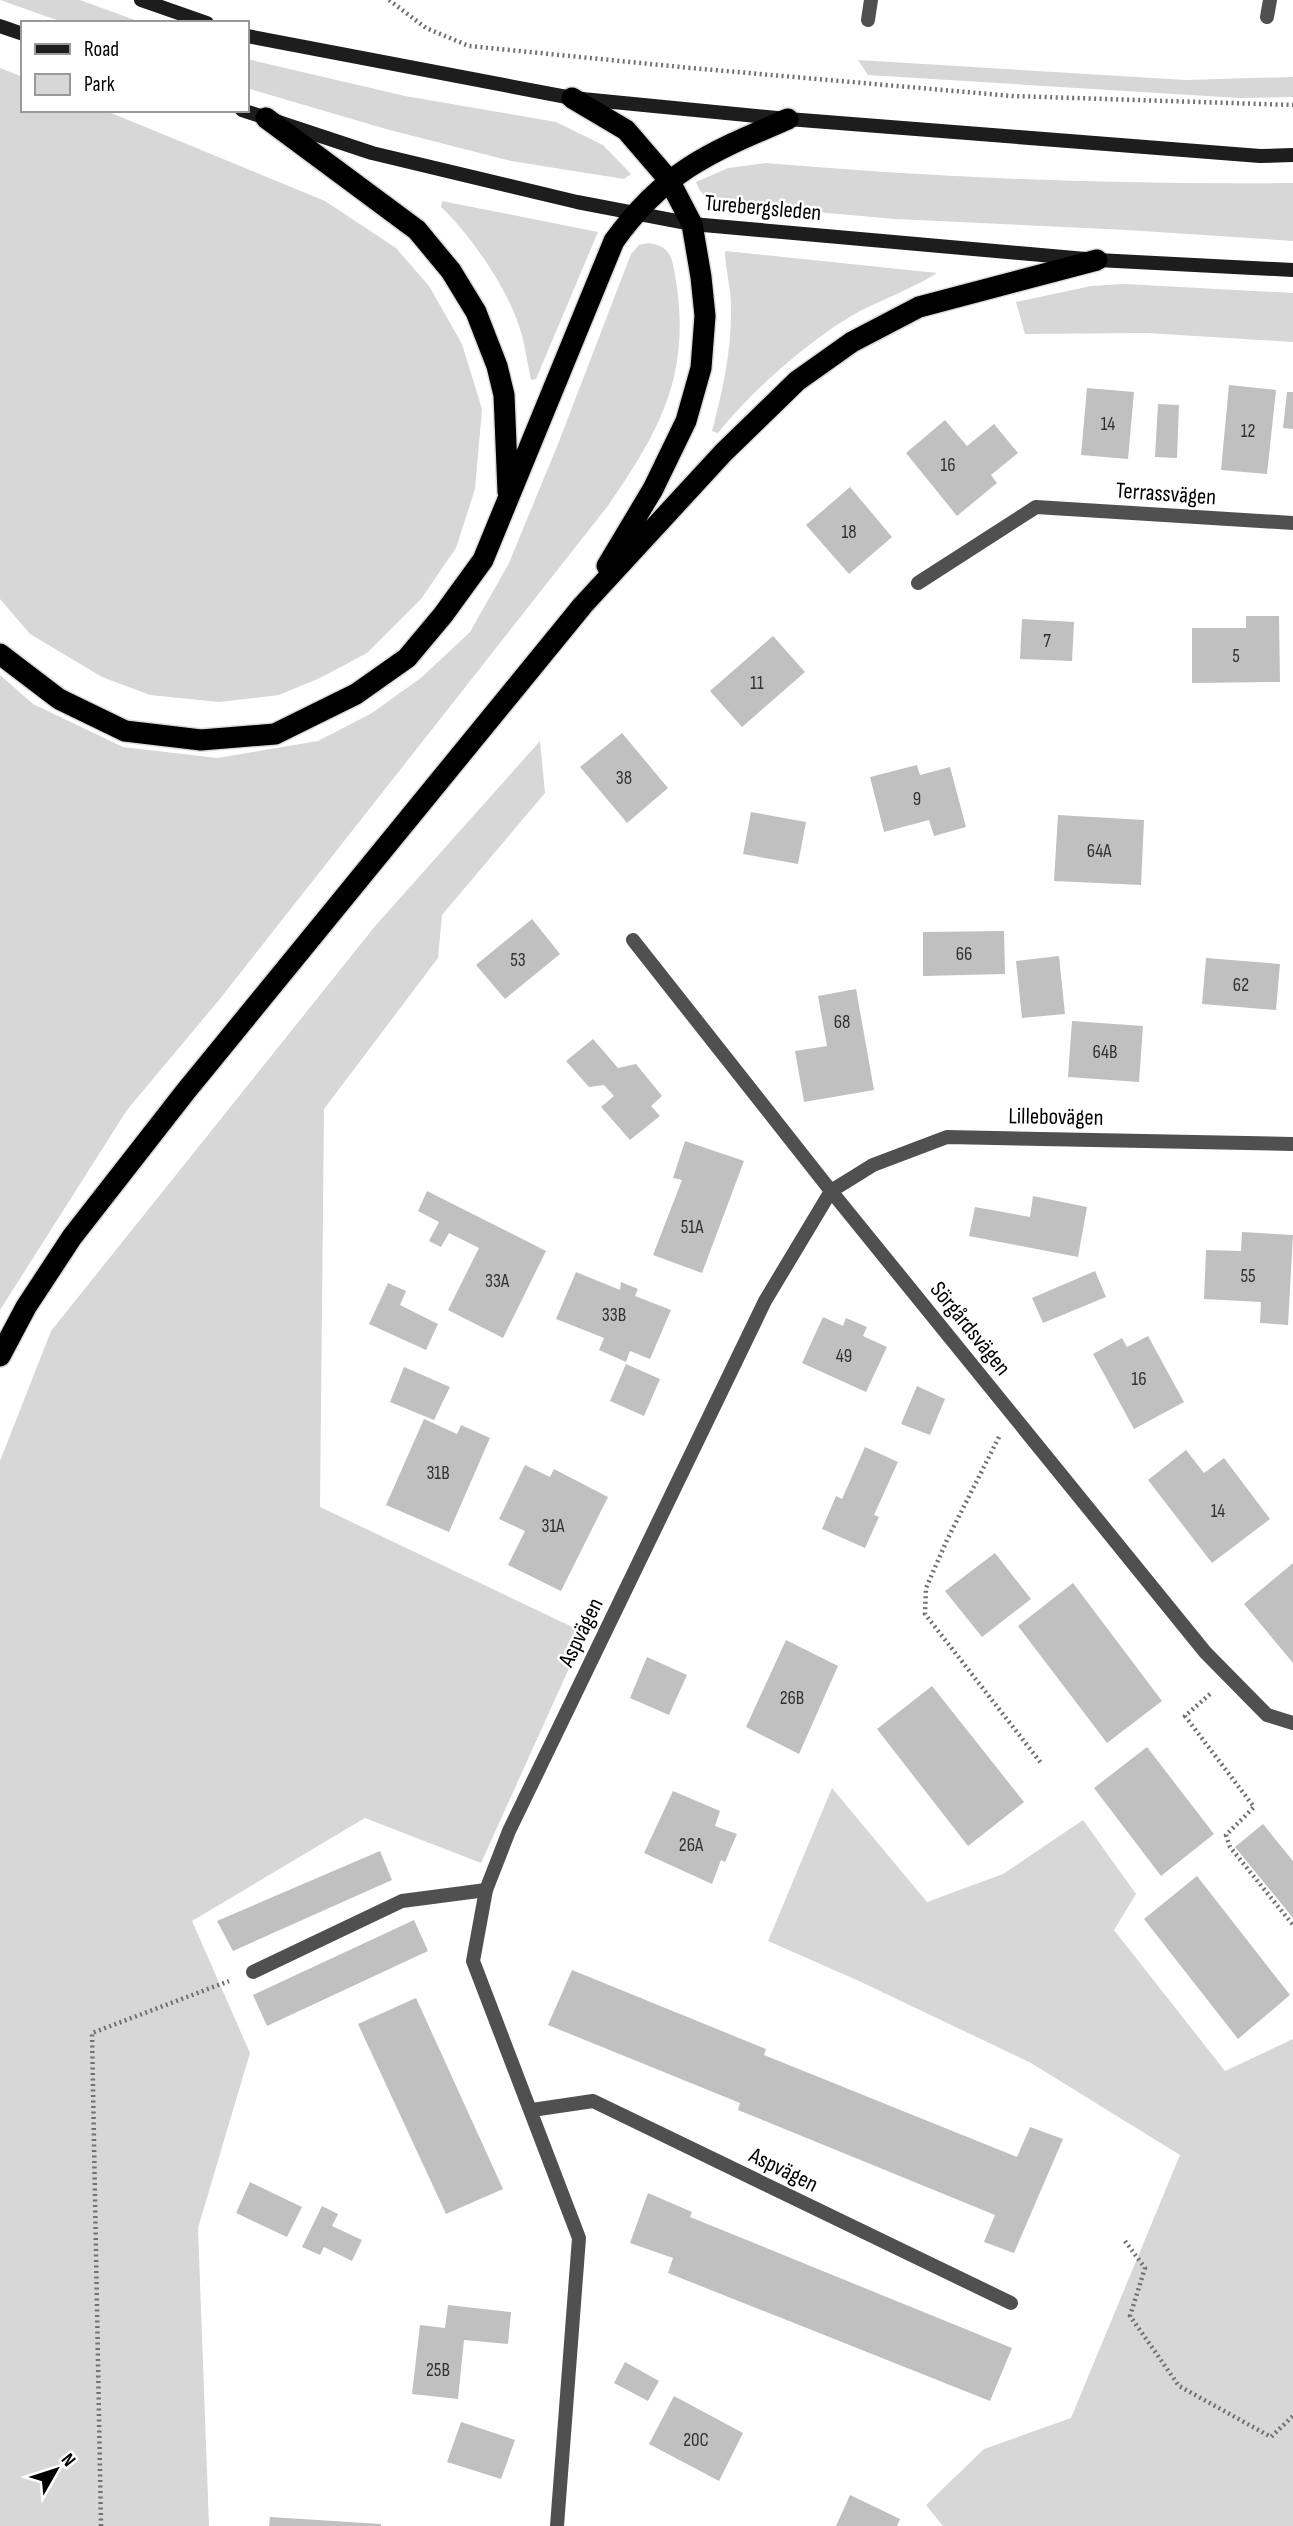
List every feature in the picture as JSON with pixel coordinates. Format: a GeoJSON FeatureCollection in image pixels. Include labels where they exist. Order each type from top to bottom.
{"type":"FeatureCollection","features":[{"type":"Feature","properties":{"kind":"highway"},"geometry":{"type":"LineString","coordinates":[[572,98],[626,130],[669,180],[692,224],[705,316],[701,368],[686,421],[653,489],[583,605]]}},
{"type":"Feature","properties":{"kind":"highway"},"geometry":{"type":"LineString","coordinates":[[266,118],[417,230],[451,271],[476,313],[498,366],[504,396],[508,499]]}},
{"type":"Feature","properties":{"kind":"highway"},"geometry":{"type":"LineString","coordinates":[[0,654],[59,699],[125,731],[201,740],[275,734],[356,694],[407,659],[483,560],[614,241],[635,213],[669,180],[694,163],[724,146],[788,119]]}},
{"type":"Feature","properties":{"kind":"highway"},"geometry":{"type":"LineString","coordinates":[[0,1356],[26,1307],[72,1237],[186,1091],[583,605],[742,435],[797,381],[852,342],[919,307],[1097,260]]}},
{"type":"Feature","properties":{"kind":"main road"},"geometry":{"type":"LineString","coordinates":[[141,0],[201,21]]}},
{"type":"Feature","properties":{"kind":"main road"},"geometry":{"type":"LineString","coordinates":[[0,26],[21,33]]}},
{"type":"Feature","properties":{"kind":"main road"},"geometry":{"type":"LineString","coordinates":[[248,36],[572,98],[788,119],[1260,156],[1293,155]]}},
{"type":"Feature","properties":{"kind":"main road","name":"Turebergsleden"},"geometry":{"type":"LineString","coordinates":[[248,112],[372,153],[577,202],[692,224],[1097,260],[1293,270]]}},
{"type":"Feature","properties":{"kind":"street"},"geometry":{"type":"LineString","coordinates":[[868,20],[871,0]]}},
{"type":"Feature","properties":{"kind":"street"},"geometry":{"type":"LineString","coordinates":[[1267,17],[1269,0]]}},
{"type":"Feature","properties":{"kind":"street","name":"Terrassvägen"},"geometry":{"type":"LineString","coordinates":[[918,583],[1036,507],[1293,523]]}},
{"type":"Feature","properties":{"kind":"street","name":"Sörgårdsvägen"},"geometry":{"type":"LineString","coordinates":[[633,940],[831,1191],[1205,1652],[1266,1715],[1293,1723]]}},
{"type":"Feature","properties":{"kind":"street","name":"Lillebovägen"},"geometry":{"type":"LineString","coordinates":[[831,1191],[873,1165],[947,1137],[1293,1144]]}},
{"type":"Feature","properties":{"kind":"street","name":"Aspvägen"},"geometry":{"type":"LineString","coordinates":[[557,2526],[579,2238],[474,1961],[486,1890],[509,1831],[759,1313],[831,1191]]}},
{"type":"Feature","properties":{"kind":"street"},"geometry":{"type":"LineString","coordinates":[[253,1972],[402,1901],[486,1890]]}},
{"type":"Feature","properties":{"kind":"street","name":"Aspvägen"},"geometry":{"type":"LineString","coordinates":[[532,2110],[593,2101],[1011,2304]]}},
{"type":"Feature","properties":{"kind":"path"},"geometry":{"type":"LineString","coordinates":[[389,0],[426,28],[469,46],[1012,96],[1293,105]]}},
{"type":"Feature","properties":{"kind":"path"},"geometry":{"type":"LineString","coordinates":[[1012,1415],[990,1450],[926,1588],[925,1614],[1041,1763]]}},
{"type":"Feature","properties":{"kind":"path"},"geometry":{"type":"LineString","coordinates":[[1229,1677],[1185,1716],[1254,1807],[1226,1835],[1230,1847],[1293,1925]]}},
{"type":"Feature","properties":{"kind":"path"},"geometry":{"type":"LineString","coordinates":[[101,2526],[92,2033],[253,1972]]}},
{"type":"Feature","properties":{"kind":"path"},"geometry":{"type":"LineString","coordinates":[[1125,2241],[1145,2268],[1130,2316],[1179,2386],[1271,2437],[1293,2416]]}},
{"type":"Feature","properties":{"kind":"green space"},"geometry":{"type":"Polygon","coordinates":[[[0,0],[80,0],[138,21],[59,21],[0,0]]]}},
{"type":"Feature","properties":{"kind":"green space"},"geometry":{"type":"Polygon","coordinates":[[[248,59],[405,96],[556,122],[603,145],[631,174],[624,179],[511,161],[386,129],[250,89],[248,59]]]}},
{"type":"Feature","properties":{"kind":"green space"},"geometry":{"type":"Polygon","coordinates":[[[858,60],[1186,80],[1293,77],[1293,97],[1239,98],[868,75],[858,60]]]}},
{"type":"Feature","properties":{"kind":"green space"},"geometry":{"type":"Polygon","coordinates":[[[0,68],[21,76],[21,112],[109,112],[325,201],[396,248],[429,286],[462,344],[482,409],[475,489],[456,548],[421,599],[367,653],[320,678],[279,695],[219,702],[150,695],[102,677],[30,634],[0,599],[0,68]]]}},
{"type":"Feature","properties":{"kind":"green space"},"geometry":{"type":"Polygon","coordinates":[[[766,163],[1029,179],[1293,183],[1293,241],[895,219],[727,204],[704,195],[696,182],[728,168],[766,163]]]}},
{"type":"Feature","properties":{"kind":"green space"},"geometry":{"type":"Polygon","coordinates":[[[442,201],[598,232],[536,379],[531,380],[521,332],[506,295],[475,246],[441,207],[442,201]]]}},
{"type":"Feature","properties":{"kind":"green space"},"geometry":{"type":"Polygon","coordinates":[[[648,243],[662,247],[672,261],[679,315],[679,346],[667,402],[656,428],[626,480],[219,1000],[127,1110],[0,1310],[0,675],[33,704],[123,747],[217,758],[318,741],[372,713],[422,677],[470,632],[509,563],[631,254],[639,245],[648,243]]]}},
{"type":"Feature","properties":{"kind":"green space"},"geometry":{"type":"Polygon","coordinates":[[[725,251],[937,273],[860,311],[823,335],[765,383],[718,433],[712,431],[726,369],[731,321],[725,251]]]}},
{"type":"Feature","properties":{"kind":"green space"},"geometry":{"type":"Polygon","coordinates":[[[1125,284],[1293,293],[1293,342],[1147,333],[1025,334],[1016,302],[1091,286],[1125,284]]]}},
{"type":"Feature","properties":{"kind":"green space"},"geometry":{"type":"Polygon","coordinates":[[[540,741],[545,793],[442,915],[438,958],[324,1109],[320,1507],[585,1633],[481,1863],[365,1818],[192,1921],[250,2053],[198,2228],[209,2526],[0,2526],[0,1461],[51,1331],[376,925],[540,741]]]}},
{"type":"Feature","properties":{"kind":"green space"},"geometry":{"type":"Polygon","coordinates":[[[832,1788],[927,1902],[1003,1874],[1083,1820],[1136,1894],[1114,1930],[1225,2071],[1293,2039],[1293,2526],[943,2526],[926,2505],[984,2449],[1071,2418],[1180,2155],[1031,2063],[768,1941],[832,1788]]]}},
{"type":"Feature","properties":{"kind":"building"},"geometry":{"type":"Polygon","coordinates":[[[1229,385],[1276,390],[1267,474],[1221,470],[1229,385]]]}},
{"type":"Feature","properties":{"kind":"building"},"geometry":{"type":"Polygon","coordinates":[[[1087,388],[1134,392],[1128,459],[1081,455],[1087,388]]]}},
{"type":"Feature","properties":{"kind":"building"},"geometry":{"type":"Polygon","coordinates":[[[1287,392],[1293,392],[1293,429],[1283,428],[1287,392]]]}},
{"type":"Feature","properties":{"kind":"building"},"geometry":{"type":"Polygon","coordinates":[[[1158,404],[1179,405],[1177,458],[1155,457],[1158,404]]]}},
{"type":"Feature","properties":{"kind":"building"},"geometry":{"type":"Polygon","coordinates":[[[945,420],[967,446],[994,424],[1018,453],[991,475],[997,483],[957,516],[906,453],[945,420]]]}},
{"type":"Feature","properties":{"kind":"building"},"geometry":{"type":"Polygon","coordinates":[[[850,487],[892,537],[849,574],[806,525],[850,487]]]}},
{"type":"Feature","properties":{"kind":"building"},"geometry":{"type":"Polygon","coordinates":[[[1246,616],[1279,616],[1280,682],[1192,683],[1192,628],[1246,628],[1246,616]]]}},
{"type":"Feature","properties":{"kind":"building"},"geometry":{"type":"Polygon","coordinates":[[[1022,619],[1074,622],[1072,661],[1020,659],[1022,619]]]}},
{"type":"Feature","properties":{"kind":"building"},"geometry":{"type":"Polygon","coordinates":[[[773,636],[805,672],[742,727],[710,691],[773,636]]]}},
{"type":"Feature","properties":{"kind":"building"},"geometry":{"type":"Polygon","coordinates":[[[622,733],[668,788],[627,823],[580,767],[622,733]]]}},
{"type":"Feature","properties":{"kind":"building"},"geometry":{"type":"Polygon","coordinates":[[[917,765],[920,775],[950,767],[966,827],[934,836],[929,820],[884,832],[870,777],[917,765]]]}},
{"type":"Feature","properties":{"kind":"building"},"geometry":{"type":"Polygon","coordinates":[[[751,812],[806,822],[798,864],[743,854],[751,812]]]}},
{"type":"Feature","properties":{"kind":"building"},"geometry":{"type":"Polygon","coordinates":[[[1058,815],[1144,820],[1141,885],[1054,881],[1058,815]]]}},
{"type":"Feature","properties":{"kind":"building"},"geometry":{"type":"Polygon","coordinates":[[[532,919],[560,954],[505,999],[476,965],[532,919]]]}},
{"type":"Feature","properties":{"kind":"building"},"geometry":{"type":"Polygon","coordinates":[[[1004,931],[1005,974],[923,976],[923,932],[1004,931]]]}},
{"type":"Feature","properties":{"kind":"building"},"geometry":{"type":"Polygon","coordinates":[[[1059,956],[1065,1014],[1022,1018],[1016,961],[1059,956]]]}},
{"type":"Feature","properties":{"kind":"building"},"geometry":{"type":"Polygon","coordinates":[[[1206,958],[1280,964],[1276,1010],[1202,1004],[1206,958]]]}},
{"type":"Feature","properties":{"kind":"building"},"geometry":{"type":"Polygon","coordinates":[[[856,989],[874,1090],[804,1102],[795,1051],[827,1046],[818,996],[856,989]]]}},
{"type":"Feature","properties":{"kind":"building"},"geometry":{"type":"Polygon","coordinates":[[[1072,1021],[1143,1026],[1139,1082],[1068,1077],[1072,1021]]]}},
{"type":"Feature","properties":{"kind":"building"},"geometry":{"type":"Polygon","coordinates":[[[593,1039],[618,1068],[636,1064],[662,1096],[651,1106],[660,1116],[630,1140],[601,1107],[614,1096],[604,1085],[589,1087],[566,1061],[593,1039]]]}},
{"type":"Feature","properties":{"kind":"building"},"geometry":{"type":"Polygon","coordinates":[[[685,1141],[744,1161],[702,1273],[653,1255],[682,1180],[673,1178],[685,1141]]]}},
{"type":"Feature","properties":{"kind":"building"},"geometry":{"type":"Polygon","coordinates":[[[427,1191],[546,1251],[503,1338],[448,1310],[479,1248],[449,1233],[441,1247],[429,1241],[439,1222],[418,1211],[427,1191]]]}},
{"type":"Feature","properties":{"kind":"building"},"geometry":{"type":"Polygon","coordinates":[[[1033,1196],[1087,1207],[1078,1257],[969,1236],[975,1207],[1030,1217],[1033,1196]]]}},
{"type":"Feature","properties":{"kind":"building"},"geometry":{"type":"Polygon","coordinates":[[[1242,1232],[1293,1235],[1288,1325],[1260,1323],[1261,1302],[1204,1299],[1206,1250],[1241,1251],[1242,1232]]]}},
{"type":"Feature","properties":{"kind":"building"},"geometry":{"type":"Polygon","coordinates":[[[1095,1271],[1106,1297],[1043,1323],[1032,1298],[1095,1271]]]}},
{"type":"Feature","properties":{"kind":"building"},"geometry":{"type":"Polygon","coordinates":[[[576,1272],[620,1290],[621,1282],[638,1289],[635,1296],[671,1310],[650,1359],[630,1351],[626,1362],[599,1350],[604,1338],[556,1319],[576,1272]]]}},
{"type":"Feature","properties":{"kind":"building"},"geometry":{"type":"Polygon","coordinates":[[[388,1283],[406,1291],[400,1305],[438,1324],[426,1350],[369,1324],[388,1283]]]}},
{"type":"Feature","properties":{"kind":"building"},"geometry":{"type":"Polygon","coordinates":[[[823,1317],[843,1326],[846,1318],[867,1327],[863,1336],[887,1347],[866,1392],[802,1363],[823,1317]]]}},
{"type":"Feature","properties":{"kind":"building"},"geometry":{"type":"Polygon","coordinates":[[[1148,1336],[1184,1402],[1134,1429],[1093,1354],[1122,1338],[1127,1347],[1148,1336]]]}},
{"type":"Feature","properties":{"kind":"building"},"geometry":{"type":"Polygon","coordinates":[[[626,1364],[660,1379],[644,1416],[610,1401],[626,1364]]]}},
{"type":"Feature","properties":{"kind":"building"},"geometry":{"type":"Polygon","coordinates":[[[404,1367],[450,1387],[434,1420],[390,1402],[404,1367]]]}},
{"type":"Feature","properties":{"kind":"building"},"geometry":{"type":"Polygon","coordinates":[[[917,1386],[945,1399],[930,1435],[901,1424],[917,1386]]]}},
{"type":"Feature","properties":{"kind":"building"},"geometry":{"type":"Polygon","coordinates":[[[424,1419],[457,1434],[461,1425],[490,1438],[449,1532],[386,1505],[424,1419]]]}},
{"type":"Feature","properties":{"kind":"building"},"geometry":{"type":"Polygon","coordinates":[[[865,1447],[898,1462],[874,1515],[879,1517],[865,1548],[822,1529],[836,1496],[842,1499],[865,1447]]]}},
{"type":"Feature","properties":{"kind":"building"},"geometry":{"type":"Polygon","coordinates":[[[1186,1450],[1204,1473],[1224,1458],[1270,1519],[1212,1563],[1148,1480],[1186,1450]]]}},
{"type":"Feature","properties":{"kind":"building"},"geometry":{"type":"Polygon","coordinates":[[[525,1465],[550,1477],[554,1469],[608,1497],[561,1591],[508,1565],[525,1531],[499,1519],[525,1465]]]}},
{"type":"Feature","properties":{"kind":"building"},"geometry":{"type":"Polygon","coordinates":[[[995,1553],[1031,1599],[982,1637],[945,1591],[995,1553]]]}},
{"type":"Feature","properties":{"kind":"building"},"geometry":{"type":"Polygon","coordinates":[[[1293,1563],[1293,1663],[1244,1604],[1293,1563]]]}},
{"type":"Feature","properties":{"kind":"building"},"geometry":{"type":"Polygon","coordinates":[[[1073,1583],[1162,1701],[1107,1743],[1018,1626],[1073,1583]]]}},
{"type":"Feature","properties":{"kind":"building"},"geometry":{"type":"Polygon","coordinates":[[[786,1640],[838,1666],[799,1754],[746,1727],[786,1640]]]}},
{"type":"Feature","properties":{"kind":"building"},"geometry":{"type":"Polygon","coordinates":[[[647,1657],[687,1675],[669,1715],[630,1698],[647,1657]]]}},
{"type":"Feature","properties":{"kind":"building"},"geometry":{"type":"Polygon","coordinates":[[[932,1686],[1024,1802],[968,1846],[877,1729],[932,1686]]]}},
{"type":"Feature","properties":{"kind":"building"},"geometry":{"type":"Polygon","coordinates":[[[1147,1747],[1214,1834],[1161,1876],[1094,1788],[1147,1747]]]}},
{"type":"Feature","properties":{"kind":"building"},"geometry":{"type":"Polygon","coordinates":[[[673,1791],[720,1811],[715,1826],[737,1834],[725,1862],[721,1860],[712,1884],[644,1853],[673,1791]]]}},
{"type":"Feature","properties":{"kind":"building"},"geometry":{"type":"Polygon","coordinates":[[[1263,1824],[1293,1861],[1293,1918],[1235,1847],[1263,1824]]]}},
{"type":"Feature","properties":{"kind":"building"},"geometry":{"type":"Polygon","coordinates":[[[380,1851],[392,1880],[233,1951],[217,1921],[380,1851]]]}},
{"type":"Feature","properties":{"kind":"building"},"geometry":{"type":"Polygon","coordinates":[[[1197,1876],[1290,1995],[1238,2039],[1144,1919],[1197,1876]]]}},
{"type":"Feature","properties":{"kind":"building"},"geometry":{"type":"Polygon","coordinates":[[[414,1920],[428,1951],[267,2026],[253,1995],[414,1920]]]}},
{"type":"Feature","properties":{"kind":"building"},"geometry":{"type":"Polygon","coordinates":[[[572,1970],[766,2049],[764,2055],[1017,2157],[1030,2127],[1063,2139],[1014,2253],[984,2242],[995,2215],[738,2110],[740,2103],[548,2025],[572,1970]]]}},
{"type":"Feature","properties":{"kind":"building"},"geometry":{"type":"Polygon","coordinates":[[[416,1998],[503,2189],[446,2214],[358,2024],[416,1998]]]}},
{"type":"Feature","properties":{"kind":"building"},"geometry":{"type":"Polygon","coordinates":[[[250,2182],[302,2207],[287,2237],[236,2213],[250,2182]]]}},
{"type":"Feature","properties":{"kind":"building"},"geometry":{"type":"Polygon","coordinates":[[[648,2193],[692,2212],[690,2217],[1012,2348],[990,2401],[668,2273],[673,2258],[630,2243],[648,2193]]]}},
{"type":"Feature","properties":{"kind":"building"},"geometry":{"type":"Polygon","coordinates":[[[322,2206],[338,2214],[332,2226],[362,2240],[352,2261],[324,2247],[320,2255],[302,2247],[322,2206]]]}},
{"type":"Feature","properties":{"kind":"building"},"geometry":{"type":"Polygon","coordinates":[[[448,2305],[511,2312],[508,2344],[464,2340],[458,2399],[412,2394],[420,2325],[445,2328],[448,2305]]]}},
{"type":"Feature","properties":{"kind":"building"},"geometry":{"type":"Polygon","coordinates":[[[625,2362],[659,2381],[648,2401],[614,2383],[625,2362]]]}},
{"type":"Feature","properties":{"kind":"building"},"geometry":{"type":"Polygon","coordinates":[[[674,2396],[743,2433],[719,2481],[649,2444],[674,2396]]]}},
{"type":"Feature","properties":{"kind":"building"},"geometry":{"type":"Polygon","coordinates":[[[461,2422],[515,2440],[501,2479],[447,2462],[461,2422]]]}},
{"type":"Feature","properties":{"kind":"building"},"geometry":{"type":"Polygon","coordinates":[[[850,2495],[900,2519],[897,2526],[836,2526],[850,2495]]]}},
{"type":"Feature","properties":{"kind":"building"},"geometry":{"type":"Polygon","coordinates":[[[270,2517],[381,2524],[381,2526],[269,2526],[270,2517]]]}}]}
